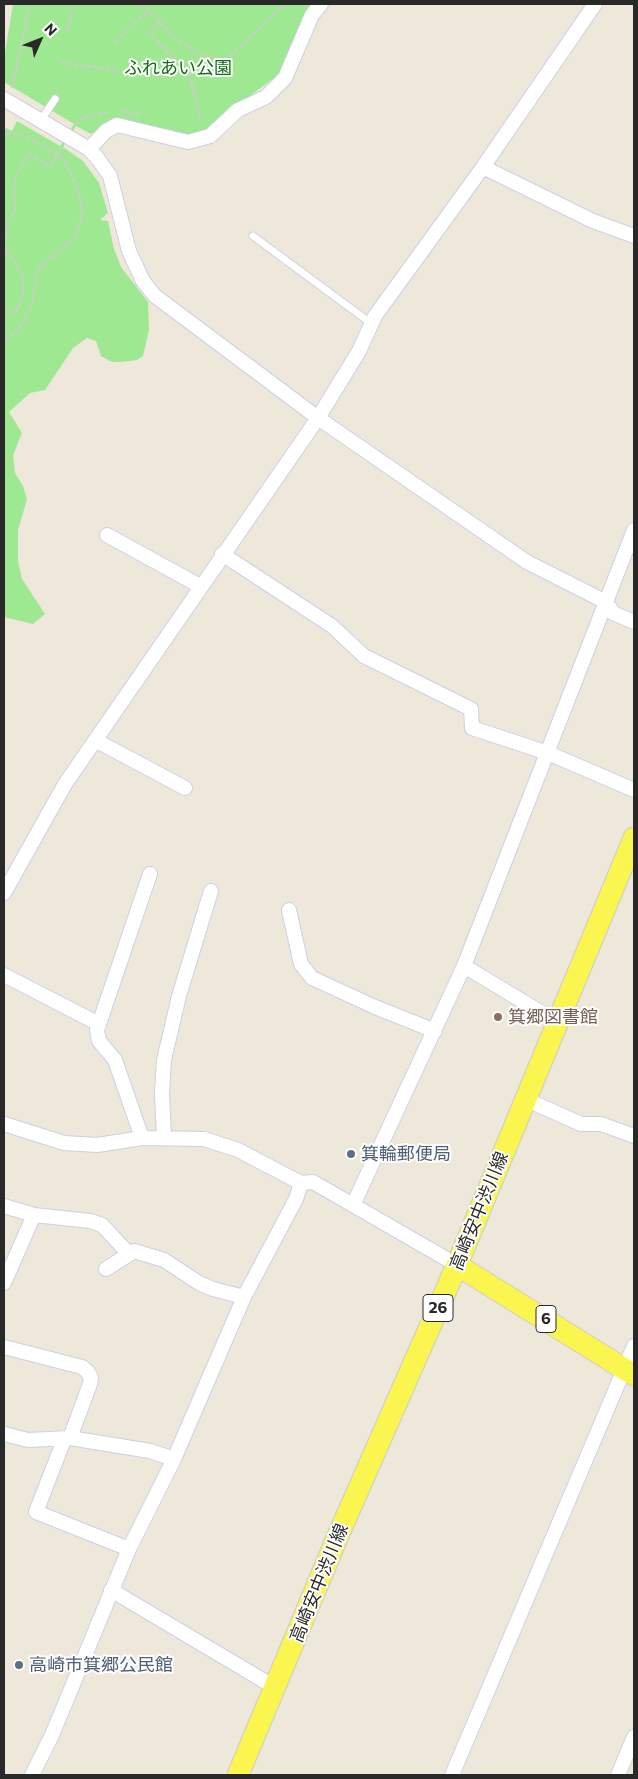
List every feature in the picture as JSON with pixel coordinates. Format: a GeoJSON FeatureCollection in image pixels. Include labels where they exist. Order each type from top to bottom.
{"type":"FeatureCollection","features":[{"type":"Feature","properties":{"kind":"main road","name":"高崎安中渋川線"},"geometry":{"type":"LineString","coordinates":[[238,1775],[276,1688],[337,1538],[457,1265],[634,838]]}},
{"type":"Feature","properties":{"kind":"main road","name":"6"},"geometry":{"type":"LineString","coordinates":[[457,1265],[630,1372]]}},
{"type":"Feature","properties":{"kind":"street"},"geometry":{"type":"LineString","coordinates":[[4,893],[65,784],[222,554],[318,418],[359,351],[385,301],[483,167],[595,4]]}},
{"type":"Feature","properties":{"kind":"street"},"geometry":{"type":"LineString","coordinates":[[89,149],[112,126],[128,122],[188,142],[210,136],[238,110],[266,97],[285,78],[317,5]]}},
{"type":"Feature","properties":{"kind":"street"},"geometry":{"type":"LineString","coordinates":[[7,101],[89,149],[110,176],[129,251],[143,281],[155,296],[318,418],[527,562],[606,602],[613,613],[634,622]]}},
{"type":"Feature","properties":{"kind":"street"},"geometry":{"type":"LineString","coordinates":[[483,167],[593,221],[634,236]]}},
{"type":"Feature","properties":{"kind":"street"},"geometry":{"type":"LineString","coordinates":[[353,1205],[464,966],[634,530]]}},
{"type":"Feature","properties":{"kind":"street"},"geometry":{"type":"LineString","coordinates":[[107,535],[200,586]]}},
{"type":"Feature","properties":{"kind":"street"},"geometry":{"type":"LineString","coordinates":[[222,554],[332,626],[364,656],[471,709],[472,728],[548,754],[634,790]]}},
{"type":"Feature","properties":{"kind":"street"},"geometry":{"type":"LineString","coordinates":[[95,740],[185,788]]}},
{"type":"Feature","properties":{"kind":"street"},"geometry":{"type":"LineString","coordinates":[[142,1138],[115,1060],[99,1041],[99,1024],[150,874]]}},
{"type":"Feature","properties":{"kind":"street"},"geometry":{"type":"LineString","coordinates":[[164,1137],[162,1094],[164,1060],[179,996],[211,890]]}},
{"type":"Feature","properties":{"kind":"street"},"geometry":{"type":"LineString","coordinates":[[289,910],[301,964],[312,978],[435,1031]]}},
{"type":"Feature","properties":{"kind":"street"},"geometry":{"type":"LineString","coordinates":[[464,966],[557,1022]]}},
{"type":"Feature","properties":{"kind":"street"},"geometry":{"type":"LineString","coordinates":[[4,976],[99,1024]]}},
{"type":"Feature","properties":{"kind":"street"},"geometry":{"type":"LineString","coordinates":[[525,1099],[580,1124],[601,1124],[634,1136]]}},
{"type":"Feature","properties":{"kind":"street"},"geometry":{"type":"LineString","coordinates":[[4,1124],[64,1143],[97,1145],[142,1138],[164,1137],[204,1139],[238,1150],[301,1183],[313,1182],[457,1265]]}},
{"type":"Feature","properties":{"kind":"street"},"geometry":{"type":"LineString","coordinates":[[32,1775],[52,1735],[129,1549],[174,1459],[244,1297],[296,1199],[301,1183]]}},
{"type":"Feature","properties":{"kind":"street"},"geometry":{"type":"LineString","coordinates":[[4,1206],[34,1215],[90,1221],[102,1225],[128,1253]]}},
{"type":"Feature","properties":{"kind":"street"},"geometry":{"type":"LineString","coordinates":[[4,1283],[34,1215]]}},
{"type":"Feature","properties":{"kind":"street"},"geometry":{"type":"LineString","coordinates":[[106,1269],[128,1253],[134,1251],[151,1254],[164,1260],[199,1283],[244,1297]]}},
{"type":"Feature","properties":{"kind":"street"},"geometry":{"type":"LineString","coordinates":[[4,1346],[82,1368],[88,1372],[91,1378],[36,1512],[129,1549]]}},
{"type":"Feature","properties":{"kind":"street"},"geometry":{"type":"LineString","coordinates":[[452,1775],[630,1372],[634,1346]]}},
{"type":"Feature","properties":{"kind":"street"},"geometry":{"type":"LineString","coordinates":[[4,1434],[28,1440],[67,1439],[150,1451],[174,1459]]}},
{"type":"Feature","properties":{"kind":"street"},"geometry":{"type":"LineString","coordinates":[[111,1590],[276,1688]]}},
{"type":"Feature","properties":{"kind":"street"},"geometry":{"type":"LineString","coordinates":[[618,1775],[634,1737]]}},
{"type":"Feature","properties":{"kind":"lane"},"geometry":{"type":"LineString","coordinates":[[41,120],[54,99]]}},
{"type":"Feature","properties":{"kind":"lane"},"geometry":{"type":"LineString","coordinates":[[253,236],[372,324]]}},
{"type":"Feature","properties":{"kind":"path"},"geometry":{"type":"LineString","coordinates":[[7,101],[30,4]]}},
{"type":"Feature","properties":{"kind":"path"},"geometry":{"type":"LineString","coordinates":[[142,4],[175,38],[205,57],[224,62],[285,4]]}},
{"type":"Feature","properties":{"kind":"path"},"geometry":{"type":"LineString","coordinates":[[66,32],[72,10]]}},
{"type":"Feature","properties":{"kind":"path"},"geometry":{"type":"LineString","coordinates":[[115,42],[148,10]]}},
{"type":"Feature","properties":{"kind":"path"},"geometry":{"type":"LineString","coordinates":[[160,22],[150,33],[190,76],[202,122],[198,128]]}},
{"type":"Feature","properties":{"kind":"path"},"geometry":{"type":"LineString","coordinates":[[61,63],[120,70]]}},
{"type":"Feature","properties":{"kind":"path"},"geometry":{"type":"LineString","coordinates":[[73,129],[84,117]]}},
{"type":"Feature","properties":{"kind":"path"},"geometry":{"type":"LineString","coordinates":[[4,339],[12,334],[28,313],[32,304],[38,267],[64,249],[72,240],[76,235],[82,215],[80,196],[75,179],[68,166],[58,155],[25,136],[7,133]]}},
{"type":"Feature","properties":{"kind":"path"},"geometry":{"type":"LineString","coordinates":[[4,260],[6,230],[15,210],[14,186],[16,177],[30,154],[50,168],[64,144]]}},
{"type":"Feature","properties":{"kind":"path"},"geometry":{"type":"LineString","coordinates":[[4,317],[10,312],[16,312],[24,291],[22,274],[6,249]]}},
{"type":"Feature","properties":{"kind":"green space","name":"ふれあい公園"},"geometry":{"type":"Polygon","coordinates":[[[13,4],[313,4],[286,64],[278,75],[235,107],[214,127],[197,137],[109,122],[91,134],[76,126],[63,147],[83,161],[99,183],[108,213],[100,220],[108,221],[114,249],[121,267],[148,302],[149,330],[143,356],[137,360],[122,362],[112,362],[101,356],[96,341],[87,338],[73,348],[45,390],[30,393],[9,412],[22,433],[13,455],[15,473],[23,486],[27,499],[18,530],[18,561],[22,579],[45,614],[33,624],[4,617],[4,133],[6,128],[12,131],[17,121],[60,146],[74,124],[4,82],[4,59],[13,4]]]}},
{"type":"Feature","properties":{"kind":"place","name":"箕郷図書館"},"geometry":{"type":"Point","coordinates":[498,1017]}},
{"type":"Feature","properties":{"kind":"place","name":"箕輪郵便局"},"geometry":{"type":"Point","coordinates":[351,1154]}},
{"type":"Feature","properties":{"kind":"place","name":"高崎市箕郷公民館"},"geometry":{"type":"Point","coordinates":[19,1665]}}]}
